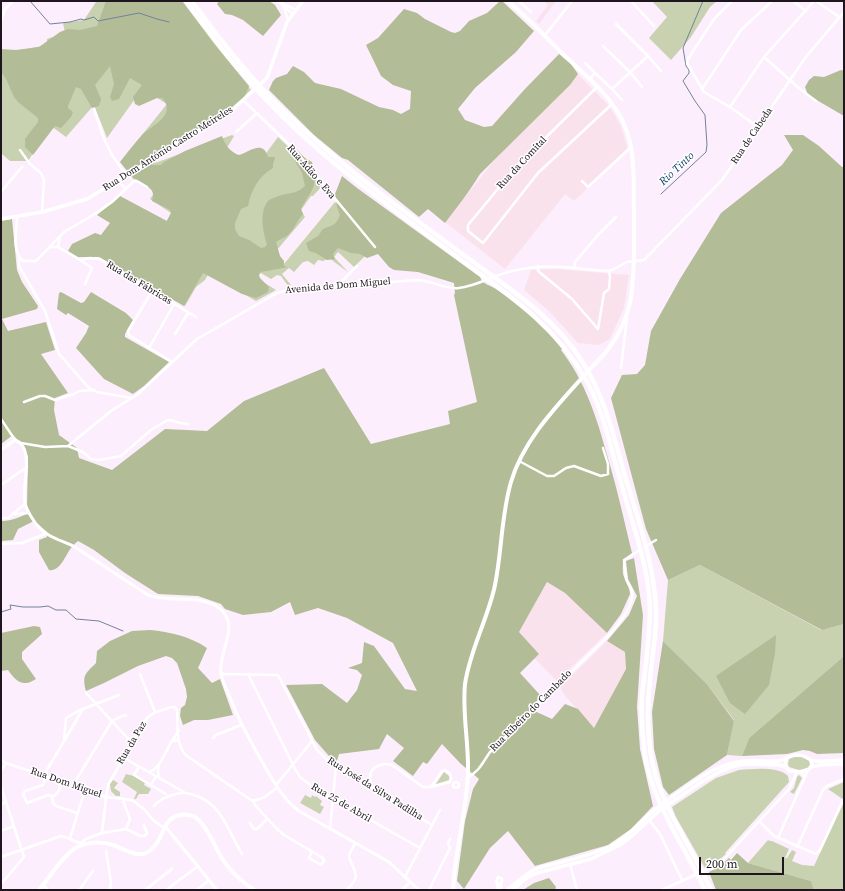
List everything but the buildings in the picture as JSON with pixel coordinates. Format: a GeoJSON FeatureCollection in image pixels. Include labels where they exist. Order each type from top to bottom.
{"type":"FeatureCollection","features":[{"type":"Feature","properties":{"kind":"highway"},"geometry":{"type":"LineString","coordinates":[[186,1],[235,66],[294,122],[336,159],[540,313],[569,342],[588,370],[606,414],[639,523],[648,556],[654,588],[656,624],[647,721],[652,761],[669,817],[705,890]]}},
{"type":"Feature","properties":{"kind":"highway"},"geometry":{"type":"LineString","coordinates":[[192,1],[254,83]]}},
{"type":"Feature","properties":{"kind":"highway"},"geometry":{"type":"LineString","coordinates":[[262,91],[291,126],[334,163],[375,196],[511,296],[539,320],[564,346],[587,380],[599,409],[641,552],[648,590],[650,608],[649,633],[642,698],[642,717],[646,757],[652,784],[657,797],[700,868],[711,890]]}},
{"type":"Feature","properties":{"kind":"main road","name":"Rua Dom António Castro Meireles"},"geometry":{"type":"LineString","coordinates":[[1,219],[42,212],[87,199],[230,112],[269,75],[289,20],[303,1]]}},
{"type":"Feature","properties":{"kind":"main road"},"geometry":{"type":"LineString","coordinates":[[453,890],[455,863],[468,777],[464,702],[466,676],[470,659],[490,605],[495,586],[508,494],[512,479],[530,440],[542,424],[609,349],[618,334],[625,320],[629,307],[634,262],[633,166],[631,146],[625,125],[612,103],[597,86],[508,1]]}},
{"type":"Feature","properties":{"kind":"main road"},"geometry":{"type":"LineString","coordinates":[[507,890],[535,870],[602,850],[618,842],[631,833],[662,804],[720,767],[734,762],[778,761],[786,759],[790,756],[798,755],[806,756],[811,760],[844,760]]}},
{"type":"Feature","properties":{"kind":"main road"},"geometry":{"type":"LineString","coordinates":[[786,759],[786,767]]}},
{"type":"Feature","properties":{"kind":"main road"},"geometry":{"type":"LineString","coordinates":[[810,769],[811,760]]}},
{"type":"Feature","properties":{"kind":"main road"},"geometry":{"type":"LineString","coordinates":[[512,890],[528,877],[537,873],[598,856],[620,845],[633,835],[648,818],[721,771],[747,764],[779,765],[786,767],[790,771],[801,772],[821,765],[844,764]]}},
{"type":"Feature","properties":{"kind":"main road"},"geometry":{"type":"LineString","coordinates":[[39,890],[65,856],[81,844],[94,842],[104,843],[131,854],[140,855],[148,852],[155,846],[165,827],[173,818],[178,815],[187,815],[197,818],[203,824],[218,851],[230,868],[242,881],[254,890]]}},
{"type":"Feature","properties":{"kind":"street"},"geometry":{"type":"LineString","coordinates":[[1,22],[6,9],[13,1]]}},
{"type":"Feature","properties":{"kind":"street"},"geometry":{"type":"LineString","coordinates":[[277,1],[296,10]]}},
{"type":"Feature","properties":{"kind":"street"},"geometry":{"type":"LineString","coordinates":[[515,7],[520,1],[531,12]]}},
{"type":"Feature","properties":{"kind":"street"},"geometry":{"type":"LineString","coordinates":[[544,35],[572,1]]}},
{"type":"Feature","properties":{"kind":"street"},"geometry":{"type":"LineString","coordinates":[[630,1],[654,26]]}},
{"type":"Feature","properties":{"kind":"street"},"geometry":{"type":"LineString","coordinates":[[732,1],[720,11],[688,59],[687,63],[704,92],[730,107],[758,127]]}},
{"type":"Feature","properties":{"kind":"street"},"geometry":{"type":"LineString","coordinates":[[702,89],[741,30],[772,1]]}},
{"type":"Feature","properties":{"kind":"street"},"geometry":{"type":"LineString","coordinates":[[793,1],[806,11]]}},
{"type":"Feature","properties":{"kind":"street"},"geometry":{"type":"LineString","coordinates":[[730,107],[764,57],[815,1],[839,17]]}},
{"type":"Feature","properties":{"kind":"street"},"geometry":{"type":"LineString","coordinates":[[282,4],[293,14]]}},
{"type":"Feature","properties":{"kind":"street"},"geometry":{"type":"LineString","coordinates":[[282,4],[289,20]]}},
{"type":"Feature","properties":{"kind":"street","name":"Rua de Cabeda"},"geometry":{"type":"LineString","coordinates":[[609,271],[627,262],[644,260],[716,186],[732,166],[805,58],[844,12]]}},
{"type":"Feature","properties":{"kind":"street"},"geometry":{"type":"LineString","coordinates":[[616,24],[661,71]]}},
{"type":"Feature","properties":{"kind":"street"},"geometry":{"type":"LineString","coordinates":[[603,46],[630,72],[642,88]]}},
{"type":"Feature","properties":{"kind":"street"},"geometry":{"type":"LineString","coordinates":[[612,89],[648,56]]}},
{"type":"Feature","properties":{"kind":"street"},"geometry":{"type":"LineString","coordinates":[[764,57],[816,101]]}},
{"type":"Feature","properties":{"kind":"street"},"geometry":{"type":"LineString","coordinates":[[585,63],[622,100]]}},
{"type":"Feature","properties":{"kind":"street"},"geometry":{"type":"LineString","coordinates":[[590,79],[595,73]]}},
{"type":"Feature","properties":{"kind":"street","name":"Rua da Comital"},"geometry":{"type":"LineString","coordinates":[[597,86],[516,167],[468,225],[468,230],[483,243],[538,173],[612,103]]}},
{"type":"Feature","properties":{"kind":"street","name":"Rua Adão e Eva"},"geometry":{"type":"LineString","coordinates":[[244,100],[256,114],[295,150],[376,247]]}},
{"type":"Feature","properties":{"kind":"street"},"geometry":{"type":"LineString","coordinates":[[94,109],[104,139],[112,155],[126,175]]}},
{"type":"Feature","properties":{"kind":"street"},"geometry":{"type":"LineString","coordinates":[[236,132],[256,114]]}},
{"type":"Feature","properties":{"kind":"street"},"geometry":{"type":"LineString","coordinates":[[582,181],[588,187],[631,146]]}},
{"type":"Feature","properties":{"kind":"street"},"geometry":{"type":"LineString","coordinates":[[20,150],[30,164],[41,173],[44,180],[42,212]]}},
{"type":"Feature","properties":{"kind":"street"},"geometry":{"type":"LineString","coordinates":[[1,192],[22,167]]}},
{"type":"Feature","properties":{"kind":"street"},"geometry":{"type":"LineString","coordinates":[[117,180],[126,189]]}},
{"type":"Feature","properties":{"kind":"street"},"geometry":{"type":"LineString","coordinates":[[20,257],[23,261],[36,260],[70,228],[98,212],[136,181],[147,187]]}},
{"type":"Feature","properties":{"kind":"street"},"geometry":{"type":"LineString","coordinates":[[17,217],[15,242],[20,257],[19,266],[45,312],[60,354],[89,388],[97,392],[114,396],[132,398]]}},
{"type":"Feature","properties":{"kind":"street"},"geometry":{"type":"LineString","coordinates":[[574,268],[574,264],[579,257],[616,217]]}},
{"type":"Feature","properties":{"kind":"street"},"geometry":{"type":"LineString","coordinates":[[58,247],[60,236]]}},
{"type":"Feature","properties":{"kind":"street"},"geometry":{"type":"LineString","coordinates":[[50,247],[58,247],[92,268],[84,284]]}},
{"type":"Feature","properties":{"kind":"street","name":"Rua das Fábricas"},"geometry":{"type":"LineString","coordinates":[[80,260],[90,258],[100,259],[196,317]]}},
{"type":"Feature","properties":{"kind":"street"},"geometry":{"type":"LineString","coordinates":[[339,285],[340,282],[357,266]]}},
{"type":"Feature","properties":{"kind":"street"},"geometry":{"type":"LineString","coordinates":[[538,266],[538,271],[572,299],[598,329],[604,292],[609,289],[609,271]]}},
{"type":"Feature","properties":{"kind":"street","name":"Avenida de Dom Miguel"},"geometry":{"type":"LineString","coordinates":[[68,446],[111,411],[132,398],[154,380],[197,339],[277,293],[288,290],[339,285],[417,280],[423,280],[458,289],[507,272],[538,266],[609,271]]}},
{"type":"Feature","properties":{"kind":"street"},"geometry":{"type":"LineString","coordinates":[[152,291],[128,333],[131,338],[172,362]]}},
{"type":"Feature","properties":{"kind":"street"},"geometry":{"type":"LineString","coordinates":[[148,348],[174,304]]}},
{"type":"Feature","properties":{"kind":"street"},"geometry":{"type":"LineString","coordinates":[[621,368],[629,307]]}},
{"type":"Feature","properties":{"kind":"street"},"geometry":{"type":"LineString","coordinates":[[176,334],[188,313]]}},
{"type":"Feature","properties":{"kind":"street"},"geometry":{"type":"LineString","coordinates":[[24,402],[40,396],[45,396],[56,400],[70,396],[79,391],[94,390]]}},
{"type":"Feature","properties":{"kind":"street"},"geometry":{"type":"LineString","coordinates":[[1,420],[15,440],[21,443],[45,447],[68,446],[78,449],[94,460],[120,456],[160,424],[170,420],[180,424],[188,424]]}},
{"type":"Feature","properties":{"kind":"street"},"geometry":{"type":"LineString","coordinates":[[1,450],[15,440]]}},
{"type":"Feature","properties":{"kind":"street"},"geometry":{"type":"LineString","coordinates":[[21,443],[27,466],[24,491],[25,504],[36,524],[45,534],[75,547],[148,595],[159,598],[202,601],[219,607],[225,614],[229,626],[221,674],[241,725],[276,787],[287,801],[295,808],[330,830],[389,862],[419,890]]}},
{"type":"Feature","properties":{"kind":"street"},"geometry":{"type":"LineString","coordinates":[[519,461],[547,476],[554,476],[566,468],[574,466],[601,476],[606,475],[609,472],[603,448]]}},
{"type":"Feature","properties":{"kind":"street"},"geometry":{"type":"LineString","coordinates":[[1,485],[27,466]]}},
{"type":"Feature","properties":{"kind":"street"},"geometry":{"type":"LineString","coordinates":[[1,518],[8,518],[25,504]]}},
{"type":"Feature","properties":{"kind":"street"},"geometry":{"type":"LineString","coordinates":[[14,514],[29,513]]}},
{"type":"Feature","properties":{"kind":"street"},"geometry":{"type":"LineString","coordinates":[[1,544],[22,543],[45,534]]}},
{"type":"Feature","properties":{"kind":"street","name":"Rua Ribeiro do Cambado"},"geometry":{"type":"LineString","coordinates":[[468,777],[478,771],[490,752],[605,639],[618,624],[627,611],[632,598],[632,592],[627,581],[624,560],[656,540]]}},
{"type":"Feature","properties":{"kind":"street"},"geometry":{"type":"LineString","coordinates":[[140,674],[154,712]]}},
{"type":"Feature","properties":{"kind":"street","name":"Rua José da Silva Padilha"},"geometry":{"type":"LineString","coordinates":[[221,674],[278,676],[312,741],[322,756],[336,767],[432,825]]}},
{"type":"Feature","properties":{"kind":"street","name":"Rua 25 de Abril"},"geometry":{"type":"LineString","coordinates":[[248,674],[298,774],[308,785],[420,848]]}},
{"type":"Feature","properties":{"kind":"street"},"geometry":{"type":"LineString","coordinates":[[86,692],[132,743]]}},
{"type":"Feature","properties":{"kind":"street"},"geometry":{"type":"LineString","coordinates":[[64,740],[66,718],[83,708],[118,695]]}},
{"type":"Feature","properties":{"kind":"street","name":"Rua da Paz"},"geometry":{"type":"LineString","coordinates":[[102,833],[106,797],[111,778],[147,718],[154,712],[176,707],[178,710],[179,729]]}},
{"type":"Feature","properties":{"kind":"street"},"geometry":{"type":"LineString","coordinates":[[60,781],[59,791],[52,796],[48,795],[27,803],[23,794],[25,791],[43,785],[45,776],[83,708]]}},
{"type":"Feature","properties":{"kind":"street"},"geometry":{"type":"LineString","coordinates":[[72,785],[112,720],[124,715],[126,716]]}},
{"type":"Feature","properties":{"kind":"street"},"geometry":{"type":"LineString","coordinates":[[214,738],[216,735],[241,725]]}},
{"type":"Feature","properties":{"kind":"street"},"geometry":{"type":"LineString","coordinates":[[179,729],[182,750],[187,756],[246,798],[253,801],[260,800],[276,787],[312,741]]}},
{"type":"Feature","properties":{"kind":"street"},"geometry":{"type":"LineString","coordinates":[[148,772],[154,769],[159,763],[179,729]]}},
{"type":"Feature","properties":{"kind":"street"},"geometry":{"type":"LineString","coordinates":[[172,741],[177,740],[180,742]]}},
{"type":"Feature","properties":{"kind":"street"},"geometry":{"type":"LineString","coordinates":[[124,758],[184,792],[200,797],[215,808],[224,820],[242,854]]}},
{"type":"Feature","properties":{"kind":"street","name":"Rua Dom Miguel"},"geometry":{"type":"LineString","coordinates":[[1,760],[106,797],[122,798],[134,801],[153,820],[165,827]]}},
{"type":"Feature","properties":{"kind":"street"},"geometry":{"type":"LineString","coordinates":[[1,771],[6,763]]}},
{"type":"Feature","properties":{"kind":"street"},"geometry":{"type":"LineString","coordinates":[[159,763],[159,778]]}},
{"type":"Feature","properties":{"kind":"street"},"geometry":{"type":"LineString","coordinates":[[373,790],[370,780],[371,775],[375,768],[381,764],[392,765],[423,787],[431,787],[450,782],[454,784]]}},
{"type":"Feature","properties":{"kind":"street"},"geometry":{"type":"LineString","coordinates":[[139,767],[134,775],[166,794]]}},
{"type":"Feature","properties":{"kind":"street"},"geometry":{"type":"LineString","coordinates":[[330,830],[336,767]]}},
{"type":"Feature","properties":{"kind":"street"},"geometry":{"type":"LineString","coordinates":[[778,838],[810,769]]}},
{"type":"Feature","properties":{"kind":"street"},"geometry":{"type":"LineString","coordinates":[[431,787],[443,770],[450,774],[450,782]]}},
{"type":"Feature","properties":{"kind":"street"},"geometry":{"type":"LineString","coordinates":[[790,771],[793,780]]}},
{"type":"Feature","properties":{"kind":"street"},"geometry":{"type":"LineString","coordinates":[[706,870],[723,860],[789,789],[797,772]]}},
{"type":"Feature","properties":{"kind":"street"},"geometry":{"type":"LineString","coordinates":[[801,772],[804,776],[804,781]]}},
{"type":"Feature","properties":{"kind":"street"},"geometry":{"type":"LineString","coordinates":[[151,785],[156,776]]}},
{"type":"Feature","properties":{"kind":"street"},"geometry":{"type":"LineString","coordinates":[[797,847],[823,790],[827,786],[844,779]]}},
{"type":"Feature","properties":{"kind":"street"},"geometry":{"type":"LineString","coordinates":[[364,784],[370,780]]}},
{"type":"Feature","properties":{"kind":"street"},"geometry":{"type":"LineString","coordinates":[[1,787],[22,850],[23,858],[1,884]]}},
{"type":"Feature","properties":{"kind":"street"},"geometry":{"type":"LineString","coordinates":[[70,838],[85,790]]}},
{"type":"Feature","properties":{"kind":"street"},"geometry":{"type":"LineString","coordinates":[[154,806],[165,797],[184,792]]}},
{"type":"Feature","properties":{"kind":"street"},"geometry":{"type":"LineString","coordinates":[[52,796],[53,803],[56,806],[77,813]]}},
{"type":"Feature","properties":{"kind":"street"},"geometry":{"type":"LineString","coordinates":[[122,798],[130,819],[126,829]]}},
{"type":"Feature","properties":{"kind":"street"},"geometry":{"type":"LineString","coordinates":[[759,821],[778,838],[816,854],[819,852],[843,800]]}},
{"type":"Feature","properties":{"kind":"street"},"geometry":{"type":"LineString","coordinates":[[253,801],[254,805],[284,835],[312,851],[324,859],[321,865],[309,858],[312,851]]}},
{"type":"Feature","properties":{"kind":"street"},"geometry":{"type":"LineString","coordinates":[[1,804],[6,802]]}},
{"type":"Feature","properties":{"kind":"street"},"geometry":{"type":"LineString","coordinates":[[405,877],[440,810]]}},
{"type":"Feature","properties":{"kind":"street"},"geometry":{"type":"LineString","coordinates":[[648,818],[660,834],[682,880]]}},
{"type":"Feature","properties":{"kind":"street"},"geometry":{"type":"LineString","coordinates":[[250,823],[257,829],[267,819]]}},
{"type":"Feature","properties":{"kind":"street"},"geometry":{"type":"LineString","coordinates":[[1,857],[61,836],[70,838],[81,844],[86,839],[102,833],[126,829],[141,836],[145,836],[147,833],[144,825]]}},
{"type":"Feature","properties":{"kind":"street"},"geometry":{"type":"LineString","coordinates":[[1,831],[14,826]]}},
{"type":"Feature","properties":{"kind":"street"},"geometry":{"type":"LineString","coordinates":[[165,827],[217,890]]}},
{"type":"Feature","properties":{"kind":"street"},"geometry":{"type":"LineString","coordinates":[[429,890],[450,848],[448,843],[450,839]]}},
{"type":"Feature","properties":{"kind":"street"},"geometry":{"type":"LineString","coordinates":[[347,890],[356,880],[357,876],[349,855],[355,844]]}},
{"type":"Feature","properties":{"kind":"street"},"geometry":{"type":"LineString","coordinates":[[106,851],[111,890]]}},
{"type":"Feature","properties":{"kind":"street"},"geometry":{"type":"LineString","coordinates":[[570,864],[573,859]]}},
{"type":"Feature","properties":{"kind":"street"},"geometry":{"type":"LineString","coordinates":[[566,861],[570,864],[577,890]]}},
{"type":"Feature","properties":{"kind":"street"},"geometry":{"type":"LineString","coordinates":[[166,890],[198,866]]}},
{"type":"Feature","properties":{"kind":"street"},"geometry":{"type":"LineString","coordinates":[[145,890],[172,869]]}},
{"type":"Feature","properties":{"kind":"street"},"geometry":{"type":"LineString","coordinates":[[79,890],[93,871]]}},
{"type":"Feature","properties":{"kind":"street"},"geometry":{"type":"LineString","coordinates":[[662,890],[695,874]]}},
{"type":"Feature","properties":{"kind":"street"},"geometry":{"type":"LineString","coordinates":[[197,890],[209,880]]}},
{"type":"Feature","properties":{"kind":"street"},"geometry":{"type":"LineString","coordinates":[[402,890],[410,882]]}},
{"type":"Feature","properties":{"kind":"street"},"geometry":{"type":"LineString","coordinates":[[499,883],[500,890]]}},
{"type":"Feature","properties":{"kind":"street"},"geometry":{"type":"LineString","coordinates":[[43,885],[48,890]]}},
{"type":"Feature","properties":{"kind":"shaded area"},"geometry":{"type":"Polygon","coordinates":[[[544,1],[556,1],[539,24],[536,21],[548,5],[544,1]]]}},
{"type":"Feature","properties":{"kind":"shaded area"},"geometry":{"type":"Polygon","coordinates":[[[578,74],[610,107],[621,126],[628,150],[574,201],[565,194],[505,269],[445,222],[505,147],[578,74]]]}},
{"type":"Feature","properties":{"kind":"shaded area"},"geometry":{"type":"Polygon","coordinates":[[[557,269],[629,275],[624,308],[610,339],[599,345],[578,343],[549,311],[524,290],[531,270],[557,269]]]}},
{"type":"Feature","properties":{"kind":"shaded area"},"geometry":{"type":"Polygon","coordinates":[[[547,582],[565,593],[607,633],[557,681],[534,658],[539,654],[519,632],[547,582]]]}},
{"type":"Feature","properties":{"kind":"shaded area"},"geometry":{"type":"Polygon","coordinates":[[[607,641],[625,652],[626,669],[594,728],[566,697],[560,687],[607,641]]]}},
{"type":"Feature","properties":{"kind":"green space"},"geometry":{"type":"Polygon","coordinates":[[[96,1],[182,1],[251,90],[228,110],[129,170],[121,161],[167,104],[142,89],[107,138],[94,105],[66,137],[51,126],[28,161],[10,161],[1,153],[1,50],[16,51],[47,45],[47,39],[65,33],[63,23],[84,20],[96,1]]]}},
{"type":"Feature","properties":{"kind":"green space"},"geometry":{"type":"Polygon","coordinates":[[[106,1],[182,1],[214,44],[249,86],[245,96],[229,110],[152,156],[152,165],[161,165],[185,151],[222,136],[228,148],[239,155],[255,148],[259,148],[266,152],[268,157],[275,157],[273,168],[268,171],[256,184],[251,194],[248,206],[241,209],[235,223],[235,229],[239,236],[249,240],[261,248],[265,247],[267,244],[263,228],[263,211],[268,201],[282,195],[297,192],[305,186],[302,173],[295,159],[296,149],[305,158],[312,162],[315,177],[314,183],[311,192],[301,209],[303,214],[290,233],[276,242],[280,256],[284,261],[284,266],[288,267],[261,272],[259,275],[269,287],[268,292],[256,298],[242,294],[203,273],[184,306],[99,257],[78,257],[68,251],[72,244],[95,233],[101,235],[110,223],[97,215],[120,196],[167,221],[171,213],[170,210],[152,201],[153,192],[151,189],[135,179],[120,162],[142,135],[157,124],[165,115],[167,110],[166,104],[162,98],[157,98],[139,106],[135,104],[133,97],[142,85],[130,78],[119,99],[112,101],[110,97],[114,84],[110,66],[95,85],[101,99],[99,106],[92,108],[81,89],[76,87],[68,106],[68,108],[73,112],[71,117],[61,128],[55,126],[33,155],[25,147],[25,139],[38,122],[38,118],[18,102],[13,95],[4,75],[1,72],[1,49],[16,50],[39,47],[60,32],[68,29],[80,30],[97,26],[106,1]]]}},
{"type":"Feature","properties":{"kind":"green space"},"geometry":{"type":"Polygon","coordinates":[[[219,1],[269,1],[275,5],[281,15],[263,36],[243,20],[232,15],[225,14],[217,4],[219,1]]]}},
{"type":"Feature","properties":{"kind":"green space"},"geometry":{"type":"Polygon","coordinates":[[[500,1],[502,1],[534,31],[516,52],[475,88],[458,109],[465,120],[484,127],[492,126],[559,54],[571,64],[578,74],[570,85],[480,174],[468,193],[445,223],[428,209],[419,217],[348,160],[342,158],[314,135],[269,90],[276,78],[287,74],[293,66],[304,72],[315,83],[341,89],[379,107],[393,110],[401,114],[410,109],[411,91],[393,85],[381,76],[366,45],[378,38],[404,9],[417,13],[425,19],[455,33],[460,31],[469,21],[487,13],[500,1]]]}},
{"type":"Feature","properties":{"kind":"green space"},"geometry":{"type":"Polygon","coordinates":[[[652,1],[717,1],[710,7],[691,37],[671,60],[649,38],[667,17],[652,1]]]}},
{"type":"Feature","properties":{"kind":"green space"},"geometry":{"type":"Polygon","coordinates":[[[841,70],[844,71],[844,116],[808,95],[805,87],[809,80],[814,76],[824,77],[841,70]]]}},
{"type":"Feature","properties":{"kind":"green space"},"geometry":{"type":"Polygon","coordinates":[[[232,135],[234,136],[227,148],[241,158],[253,171],[278,137],[294,152],[322,186],[313,196],[311,196],[301,210],[305,217],[271,257],[284,264],[335,202],[373,248],[354,267],[338,252],[334,257],[348,272],[329,258],[323,261],[318,260],[314,265],[308,261],[303,262],[294,272],[289,268],[282,274],[291,285],[288,286],[281,276],[277,275],[271,279],[259,272],[255,277],[276,290],[256,301],[228,285],[210,271],[205,280],[196,287],[185,306],[163,294],[166,288],[166,222],[171,213],[150,199],[155,192],[136,179],[134,180],[131,176],[151,162],[155,163],[232,135]]]}},
{"type":"Feature","properties":{"kind":"green space"},"geometry":{"type":"Polygon","coordinates":[[[784,135],[803,135],[819,146],[842,167],[844,167],[844,624],[822,630],[700,565],[668,580],[646,529],[611,398],[622,375],[637,374],[645,365],[651,331],[680,279],[721,213],[782,165],[793,150],[784,135]]]}},
{"type":"Feature","properties":{"kind":"green space"},"geometry":{"type":"Polygon","coordinates":[[[342,176],[480,277],[481,280],[504,295],[541,325],[562,349],[561,350],[577,374],[594,414],[614,480],[632,553],[623,560],[623,575],[630,594],[621,614],[607,633],[565,593],[547,582],[519,632],[539,654],[520,673],[541,696],[530,709],[552,719],[565,704],[578,709],[594,728],[626,669],[625,652],[607,641],[629,615],[637,596],[628,579],[626,561],[634,558],[643,615],[637,707],[640,749],[653,806],[631,829],[608,845],[535,866],[508,831],[490,848],[464,889],[457,881],[465,821],[473,789],[479,779],[461,764],[442,744],[427,764],[423,762],[413,776],[393,761],[404,748],[387,734],[379,749],[339,754],[336,764],[315,740],[286,685],[322,684],[347,703],[357,690],[362,675],[357,670],[348,668],[362,663],[364,642],[374,646],[405,689],[417,691],[393,643],[347,618],[318,608],[295,615],[290,602],[271,612],[243,615],[225,609],[221,604],[198,596],[158,594],[125,573],[94,550],[78,541],[56,569],[49,570],[39,552],[39,540],[47,537],[46,531],[34,521],[18,529],[13,540],[1,541],[1,521],[8,521],[30,512],[27,506],[28,457],[24,446],[13,435],[1,444],[1,221],[12,219],[17,270],[22,282],[38,306],[37,309],[2,319],[8,331],[46,322],[55,350],[41,354],[68,393],[55,398],[54,410],[59,435],[77,448],[79,458],[112,470],[165,429],[207,431],[244,401],[324,368],[371,444],[450,424],[448,411],[477,402],[454,295],[454,283],[418,272],[394,270],[389,267],[378,254],[367,258],[360,254],[351,253],[338,248],[333,254],[335,259],[327,260],[316,253],[309,251],[306,243],[318,236],[323,229],[333,225],[340,215],[335,194],[342,176]]]}},
{"type":"Feature","properties":{"kind":"green space"},"geometry":{"type":"Polygon","coordinates":[[[61,292],[81,303],[84,302],[91,292],[126,313],[133,320],[125,334],[125,337],[169,362],[144,386],[133,394],[104,379],[76,348],[89,326],[68,313],[66,315],[57,309],[59,293],[61,292]]]}},
{"type":"Feature","properties":{"kind":"green space"},"geometry":{"type":"Polygon","coordinates":[[[700,565],[821,630],[844,624],[844,656],[749,738],[742,756],[727,755],[734,720],[707,684],[663,641],[668,580],[700,565]]]}},
{"type":"Feature","properties":{"kind":"green space"},"geometry":{"type":"Polygon","coordinates":[[[34,626],[40,627],[42,634],[22,652],[22,659],[36,679],[31,682],[23,683],[17,680],[8,670],[1,671],[1,633],[34,626]]]}},
{"type":"Feature","properties":{"kind":"green space"},"geometry":{"type":"Polygon","coordinates":[[[150,630],[179,635],[193,640],[207,648],[198,668],[212,683],[220,679],[233,715],[208,720],[194,720],[183,725],[180,716],[181,708],[185,705],[187,697],[186,689],[177,663],[172,658],[166,656],[138,666],[86,691],[84,681],[85,675],[96,663],[97,651],[110,641],[132,631],[150,630]]]}},
{"type":"Feature","properties":{"kind":"green space"},"geometry":{"type":"Polygon","coordinates":[[[776,635],[775,653],[769,685],[745,714],[730,703],[716,676],[776,635]]]}},
{"type":"Feature","properties":{"kind":"green space"},"geometry":{"type":"Polygon","coordinates":[[[663,641],[707,684],[734,721],[727,755],[669,795],[663,787],[654,749],[652,712],[663,641]]]}},
{"type":"Feature","properties":{"kind":"green space"},"geometry":{"type":"Polygon","coordinates":[[[844,656],[844,753],[817,754],[803,750],[787,754],[742,756],[749,738],[844,656]]]}},
{"type":"Feature","properties":{"kind":"green space"},"geometry":{"type":"Polygon","coordinates":[[[793,757],[804,757],[809,760],[810,764],[808,768],[799,770],[789,767],[789,759],[793,757]]]}},
{"type":"Feature","properties":{"kind":"green space"},"geometry":{"type":"Polygon","coordinates":[[[772,769],[788,776],[789,782],[725,853],[726,854],[713,865],[705,868],[676,817],[672,807],[716,778],[739,770],[772,769]]]}},
{"type":"Feature","properties":{"kind":"green space"},"geometry":{"type":"Polygon","coordinates":[[[444,772],[449,776],[449,780],[436,784],[444,772]]]}},
{"type":"Feature","properties":{"kind":"green space"},"geometry":{"type":"Polygon","coordinates":[[[126,774],[134,776],[145,783],[144,785],[151,789],[148,794],[139,794],[136,799],[134,799],[137,792],[122,782],[126,774]]]}},
{"type":"Feature","properties":{"kind":"green space"},"geometry":{"type":"Polygon","coordinates":[[[799,775],[802,778],[794,794],[790,792],[794,788],[799,775]]]}},
{"type":"Feature","properties":{"kind":"green space"},"geometry":{"type":"Polygon","coordinates":[[[113,780],[118,783],[114,788],[120,792],[120,796],[116,796],[111,791],[110,784],[113,780]]]}},
{"type":"Feature","properties":{"kind":"green space"},"geometry":{"type":"Polygon","coordinates":[[[844,782],[844,800],[828,789],[844,782]]]}},
{"type":"Feature","properties":{"kind":"green space"},"geometry":{"type":"Polygon","coordinates":[[[305,795],[311,798],[312,795],[315,797],[316,796],[322,801],[320,805],[324,807],[320,814],[300,803],[305,795]]]}},
{"type":"Feature","properties":{"kind":"green space"},"geometry":{"type":"Polygon","coordinates":[[[844,802],[844,890],[814,890],[811,881],[748,863],[768,840],[789,849],[785,858],[787,858],[792,850],[796,852],[792,861],[802,865],[814,866],[844,802]]]}},
{"type":"Feature","properties":{"kind":"green space"},"geometry":{"type":"Polygon","coordinates":[[[737,853],[748,863],[811,881],[814,890],[716,890],[709,872],[719,867],[729,858],[731,860],[737,853]]]}},
{"type":"Feature","properties":{"kind":"green space"},"geometry":{"type":"Polygon","coordinates":[[[549,878],[556,887],[555,890],[523,890],[534,883],[549,878]]]}},
{"type":"Feature","properties":{"kind":"waterway"},"geometry":{"type":"LineString","coordinates":[[30,1],[50,24],[70,22],[81,19],[84,20],[94,17],[98,21],[139,13],[169,22]]}},
{"type":"Feature","properties":{"kind":"waterway","name":"Rio Tinto"},"geometry":{"type":"LineString","coordinates":[[661,194],[706,152],[705,115],[683,81],[689,73],[686,66],[683,48],[703,1]]}},
{"type":"Feature","properties":{"kind":"waterway"},"geometry":{"type":"LineString","coordinates":[[1,612],[11,609],[10,605],[23,607],[48,606],[56,610],[66,610],[76,619],[99,621],[123,631]]}}]}
